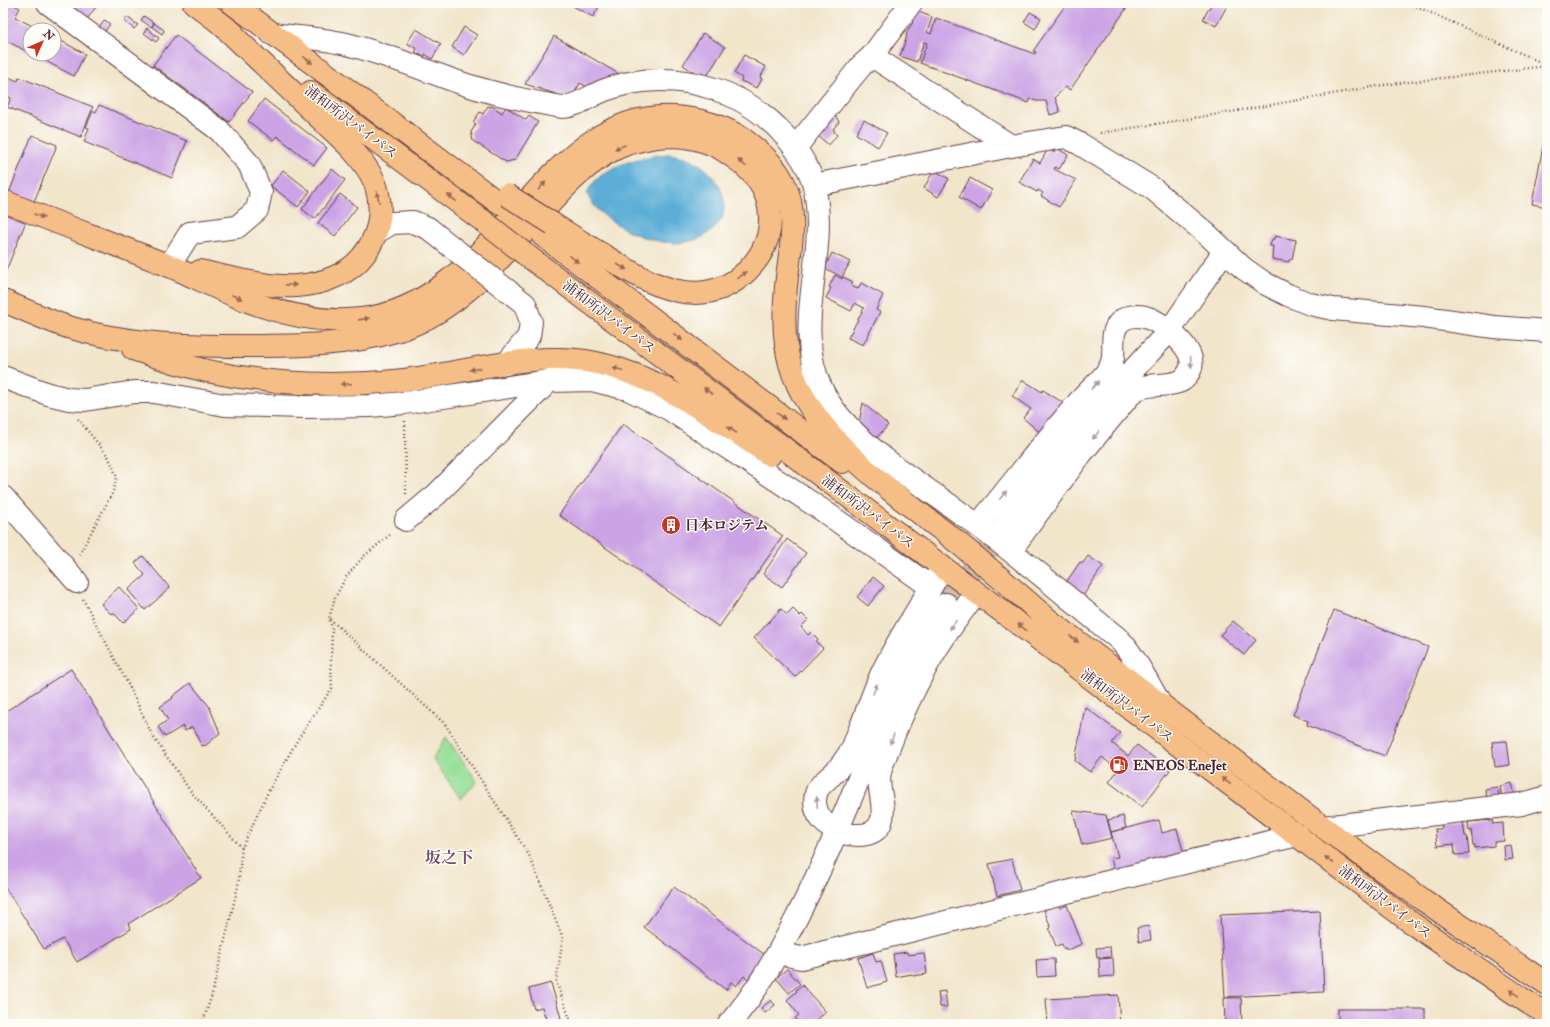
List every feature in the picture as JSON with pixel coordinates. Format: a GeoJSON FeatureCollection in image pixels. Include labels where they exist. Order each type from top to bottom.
{"type":"FeatureCollection","features":[{"type":"Feature","properties":{"kind":"highway","name":"浦和所沢バイパス"},"geometry":{"type":"LineString","coordinates":[[194,3],[1413,924],[1547,1014]]}},
{"type":"Feature","properties":{"kind":"highway","name":"浦和所沢バイパス"},"geometry":{"type":"LineString","coordinates":[[232,3],[376,111],[548,230],[1052,622],[1323,827],[1423,900],[1547,984]]}},
{"type":"Feature","properties":{"kind":"highway"},"geometry":{"type":"LineString","coordinates":[[169,266],[274,285],[295,286],[313,284],[332,278],[351,267],[371,246],[377,232],[380,216],[379,201],[376,186],[367,167],[327,123],[222,24]]}},
{"type":"Feature","properties":{"kind":"highway"},"geometry":{"type":"LineString","coordinates":[[3,201],[169,266],[239,298],[268,308],[294,315],[319,319],[342,321],[364,319],[385,315],[407,306],[427,297],[446,284],[480,253],[551,176],[569,159],[603,134],[639,120],[658,117],[677,117],[714,124],[731,131],[748,142],[763,155],[776,170],[785,185],[793,220],[785,304],[786,345],[790,365],[797,384],[819,421],[832,438],[849,454],[995,572],[1052,622]]}},
{"type":"Feature","properties":{"kind":"highway"},"geometry":{"type":"LineString","coordinates":[[67,327],[132,340],[217,346],[313,345],[379,336],[404,329],[444,308],[463,294],[495,263],[565,187],[598,159],[616,148],[635,141],[655,137],[684,137],[708,142],[738,160],[751,172],[762,187],[768,202],[770,217],[769,235],[764,251],[754,264],[743,275],[730,284],[715,290],[698,293],[681,292],[664,288],[643,279],[548,230]]}},
{"type":"Feature","properties":{"kind":"highway"},"geometry":{"type":"LineString","coordinates":[[3,301],[67,327],[130,349],[206,370],[279,382],[311,384],[376,383],[530,361],[574,360],[603,365],[646,378],[670,391],[730,428],[935,563]]}},
{"type":"Feature","properties":{"kind":"street"},"geometry":{"type":"LineString","coordinates":[[48,3],[219,130],[249,164],[261,192],[257,210],[236,227],[190,233],[169,266]]}},
{"type":"Feature","properties":{"kind":"street"},"geometry":{"type":"LineString","coordinates":[[795,148],[861,66],[872,56],[910,3]]}},
{"type":"Feature","properties":{"kind":"street"},"geometry":{"type":"LineString","coordinates":[[272,34],[342,43],[406,63],[469,86],[509,97],[563,108],[624,84],[668,80],[718,90],[736,97],[756,109],[776,126],[795,148],[814,184],[817,212],[817,236],[809,322],[809,345],[815,369],[823,390],[836,413],[856,434],[882,457],[978,525],[1006,542],[1123,643],[1162,706]]}},
{"type":"Feature","properties":{"kind":"street"},"geometry":{"type":"LineString","coordinates":[[872,56],[1011,146]]}},
{"type":"Feature","properties":{"kind":"street"},"geometry":{"type":"LineString","coordinates":[[814,184],[1011,146],[1066,137],[1152,188],[1243,268],[1266,284],[1310,304],[1333,309],[1424,317],[1494,327],[1547,331]]}},
{"type":"Feature","properties":{"kind":"street"},"geometry":{"type":"LineString","coordinates":[[377,232],[392,223],[413,222],[428,228],[525,304],[531,322],[529,336],[506,364]]}},
{"type":"Feature","properties":{"kind":"street"},"geometry":{"type":"LineString","coordinates":[[1006,542],[1085,422],[1170,330],[1224,251]]}},
{"type":"Feature","properties":{"kind":"street"},"geometry":{"type":"LineString","coordinates":[[978,525],[1076,404],[1106,373],[1111,365],[1115,328],[1120,322],[1127,317],[1139,315],[1152,319],[1170,330],[1187,349],[1190,355],[1191,369],[1189,373],[1183,380],[1175,384],[1140,388],[1130,395],[1006,542]]}},
{"type":"Feature","properties":{"kind":"street"},"geometry":{"type":"LineString","coordinates":[[3,376],[48,394],[69,399],[85,400],[134,392],[154,392],[226,405],[305,407],[370,406],[404,403],[549,381],[592,380],[628,389],[669,409],[822,510],[932,587]]}},
{"type":"Feature","properties":{"kind":"street"},"geometry":{"type":"LineString","coordinates":[[406,520],[437,494],[549,381]]}},
{"type":"Feature","properties":{"kind":"street"},"geometry":{"type":"LineString","coordinates":[[3,497],[77,582]]}},
{"type":"Feature","properties":{"kind":"street"},"geometry":{"type":"LineString","coordinates":[[935,563],[932,587],[898,642],[884,669],[853,747],[834,774],[825,780],[816,792],[816,803],[822,821],[836,833],[857,836],[866,835],[877,829],[881,823],[882,798],[879,779],[883,761],[904,710],[936,650],[976,593]]}},
{"type":"Feature","properties":{"kind":"street"},"geometry":{"type":"LineString","coordinates":[[729,1024],[739,1013],[778,953],[807,896],[836,833],[893,691],[903,670],[913,651],[946,604]]}},
{"type":"Feature","properties":{"kind":"street"},"geometry":{"type":"LineString","coordinates":[[1323,827],[1522,804],[1547,797]]}},
{"type":"Feature","properties":{"kind":"street"},"geometry":{"type":"LineString","coordinates":[[778,953],[801,958],[1297,835]]}},
{"type":"Feature","properties":{"kind":"path"},"geometry":{"type":"LineString","coordinates":[[1409,3],[1547,65]]}},
{"type":"Feature","properties":{"kind":"path"},"geometry":{"type":"LineString","coordinates":[[1066,137],[1078,134],[1094,134],[1232,112],[1382,85],[1547,65]]}},
{"type":"Feature","properties":{"kind":"path"},"geometry":{"type":"LineString","coordinates":[[69,399],[79,421],[108,456],[117,477],[113,492],[73,565],[79,590],[131,690],[152,735],[191,792],[242,848]]}},
{"type":"Feature","properties":{"kind":"path"},"geometry":{"type":"LineString","coordinates":[[202,1024],[211,998],[238,886],[242,848],[268,792],[298,739],[332,688],[330,661],[332,627],[329,619],[335,598],[346,577],[363,557],[406,520],[404,403]]}},
{"type":"Feature","properties":{"kind":"path"},"geometry":{"type":"LineString","coordinates":[[329,619],[445,724],[529,855],[563,938],[556,982],[572,1024]]}},
{"type":"Feature","properties":{"kind":"green space"},"geometry":{"type":"Polygon","coordinates":[[[446,737],[477,781],[461,799],[433,759],[446,737]]]}},
{"type":"Feature","properties":{"kind":"water"},"geometry":{"type":"Polygon","coordinates":[[[670,154],[690,159],[703,167],[715,179],[722,193],[724,209],[722,218],[712,230],[701,238],[680,243],[669,243],[637,235],[609,220],[594,206],[590,200],[587,194],[592,185],[600,176],[610,170],[635,160],[670,154]]]}},
{"type":"Feature","properties":{"kind":"building"},"geometry":{"type":"Polygon","coordinates":[[[3,3],[10,3],[20,8],[15,17],[25,22],[22,22],[22,49],[3,39],[3,3]]]}},
{"type":"Feature","properties":{"kind":"building"},"geometry":{"type":"Polygon","coordinates":[[[65,3],[99,3],[87,19],[65,3]]]}},
{"type":"Feature","properties":{"kind":"building"},"geometry":{"type":"Polygon","coordinates":[[[575,3],[601,3],[593,17],[573,6],[575,3]]]}},
{"type":"Feature","properties":{"kind":"building"},"geometry":{"type":"Polygon","coordinates":[[[1067,3],[1117,3],[1126,9],[1070,90],[1066,87],[1055,97],[1060,112],[1050,115],[1046,101],[1030,99],[1029,103],[920,63],[927,43],[924,42],[917,62],[900,56],[907,31],[912,24],[916,11],[932,17],[927,32],[931,34],[936,18],[1035,54],[1036,52],[1033,51],[1067,3]]]}},
{"type":"Feature","properties":{"kind":"building"},"geometry":{"type":"Polygon","coordinates":[[[1212,3],[1221,3],[1227,6],[1216,26],[1203,19],[1212,3]]]}},
{"type":"Feature","properties":{"kind":"building"},"geometry":{"type":"Polygon","coordinates":[[[1030,12],[1041,18],[1035,29],[1024,22],[1030,12]]]}},
{"type":"Feature","properties":{"kind":"building"},"geometry":{"type":"Polygon","coordinates":[[[144,16],[154,23],[151,27],[141,20],[144,16]]]}},
{"type":"Feature","properties":{"kind":"building"},"geometry":{"type":"Polygon","coordinates":[[[127,17],[138,25],[134,29],[124,21],[127,17]]]}},
{"type":"Feature","properties":{"kind":"building"},"geometry":{"type":"Polygon","coordinates":[[[105,20],[110,24],[104,33],[98,29],[105,20]]]}},
{"type":"Feature","properties":{"kind":"building"},"geometry":{"type":"Polygon","coordinates":[[[154,23],[164,30],[162,34],[152,27],[154,23]]]}},
{"type":"Feature","properties":{"kind":"building"},"geometry":{"type":"Polygon","coordinates":[[[464,27],[477,35],[464,55],[452,47],[464,27]]]}},
{"type":"Feature","properties":{"kind":"building"},"geometry":{"type":"Polygon","coordinates":[[[147,28],[159,38],[156,42],[144,33],[147,28]]]}},
{"type":"Feature","properties":{"kind":"building"},"geometry":{"type":"Polygon","coordinates":[[[416,29],[441,44],[432,59],[425,54],[424,57],[415,52],[417,49],[407,43],[416,29]]]}},
{"type":"Feature","properties":{"kind":"building"},"geometry":{"type":"Polygon","coordinates":[[[703,33],[725,47],[705,79],[683,65],[703,33]]]}},
{"type":"Feature","properties":{"kind":"building"},"geometry":{"type":"Polygon","coordinates":[[[176,35],[252,92],[229,122],[153,65],[176,35]]]}},
{"type":"Feature","properties":{"kind":"building"},"geometry":{"type":"Polygon","coordinates":[[[554,36],[619,74],[591,89],[580,83],[571,99],[525,84],[554,36]]]}},
{"type":"Feature","properties":{"kind":"building"},"geometry":{"type":"Polygon","coordinates":[[[62,41],[85,54],[74,76],[47,62],[62,62],[62,41]]]}},
{"type":"Feature","properties":{"kind":"building"},"geometry":{"type":"Polygon","coordinates":[[[744,55],[766,67],[757,88],[741,81],[742,78],[734,73],[744,55]]]}},
{"type":"Feature","properties":{"kind":"building"},"geometry":{"type":"Polygon","coordinates":[[[8,77],[18,81],[19,77],[93,107],[81,137],[7,107],[11,98],[3,94],[3,89],[8,77]]]}},
{"type":"Feature","properties":{"kind":"building"},"geometry":{"type":"Polygon","coordinates":[[[264,99],[327,148],[314,165],[277,136],[273,140],[248,121],[264,99]]]}},
{"type":"Feature","properties":{"kind":"building"},"geometry":{"type":"Polygon","coordinates":[[[99,105],[187,141],[172,178],[84,142],[89,128],[86,127],[93,111],[96,112],[99,105]]]}},
{"type":"Feature","properties":{"kind":"building"},"geometry":{"type":"Polygon","coordinates":[[[488,106],[492,106],[502,113],[506,107],[526,120],[529,116],[538,122],[515,160],[506,162],[473,141],[471,132],[476,124],[473,122],[480,112],[483,114],[488,106]]]}},
{"type":"Feature","properties":{"kind":"building"},"geometry":{"type":"Polygon","coordinates":[[[833,111],[839,122],[833,129],[837,135],[829,145],[817,135],[833,111]]]}},
{"type":"Feature","properties":{"kind":"building"},"geometry":{"type":"Polygon","coordinates":[[[864,120],[887,133],[878,147],[856,134],[864,120]]]}},
{"type":"Feature","properties":{"kind":"building"},"geometry":{"type":"Polygon","coordinates":[[[1547,130],[1547,207],[1532,204],[1547,130]]]}},
{"type":"Feature","properties":{"kind":"building"},"geometry":{"type":"Polygon","coordinates":[[[32,135],[57,145],[3,278],[3,208],[32,135]]]}},
{"type":"Feature","properties":{"kind":"building"},"geometry":{"type":"Polygon","coordinates":[[[1057,148],[1068,155],[1059,169],[1055,167],[1054,169],[1076,180],[1059,207],[1041,196],[1043,193],[1038,190],[1037,192],[1019,182],[1033,159],[1040,163],[1048,149],[1055,153],[1057,148]]]}},
{"type":"Feature","properties":{"kind":"building"},"geometry":{"type":"Polygon","coordinates":[[[332,169],[345,180],[315,219],[302,209],[332,169]]]}},
{"type":"Feature","properties":{"kind":"building"},"geometry":{"type":"Polygon","coordinates":[[[283,170],[310,191],[298,207],[271,186],[283,170]]]}},
{"type":"Feature","properties":{"kind":"building"},"geometry":{"type":"Polygon","coordinates":[[[934,170],[949,179],[938,197],[924,188],[934,170]]]}},
{"type":"Feature","properties":{"kind":"building"},"geometry":{"type":"Polygon","coordinates":[[[970,178],[992,190],[981,210],[959,197],[970,178]]]}},
{"type":"Feature","properties":{"kind":"building"},"geometry":{"type":"Polygon","coordinates":[[[340,194],[357,207],[335,236],[318,223],[340,194]]]}},
{"type":"Feature","properties":{"kind":"building"},"geometry":{"type":"Polygon","coordinates":[[[1275,236],[1296,240],[1292,259],[1290,259],[1289,262],[1272,259],[1273,246],[1270,246],[1272,239],[1274,239],[1275,236]]]}},
{"type":"Feature","properties":{"kind":"building"},"geometry":{"type":"Polygon","coordinates":[[[832,253],[850,262],[842,277],[825,268],[832,253]]]}},
{"type":"Feature","properties":{"kind":"building"},"geometry":{"type":"Polygon","coordinates":[[[835,275],[853,282],[851,286],[858,289],[861,283],[883,295],[876,310],[880,312],[863,345],[848,338],[864,308],[855,303],[851,311],[826,298],[831,288],[829,287],[835,275]]]}},
{"type":"Feature","properties":{"kind":"building"},"geometry":{"type":"Polygon","coordinates":[[[1023,380],[1042,392],[1043,390],[1065,404],[1044,436],[1023,418],[1031,409],[1012,396],[1023,380]]]}},
{"type":"Feature","properties":{"kind":"building"},"geometry":{"type":"Polygon","coordinates":[[[863,403],[888,425],[874,441],[858,427],[863,403]]]}},
{"type":"Feature","properties":{"kind":"building","name":"日本ロジテム"},"geometry":{"type":"Polygon","coordinates":[[[623,424],[783,536],[719,627],[559,515],[623,424]]]}},
{"type":"Feature","properties":{"kind":"building"},"geometry":{"type":"Polygon","coordinates":[[[787,539],[806,553],[782,587],[763,574],[787,539]]]}},
{"type":"Feature","properties":{"kind":"building"},"geometry":{"type":"Polygon","coordinates":[[[143,556],[170,588],[145,610],[128,590],[145,575],[135,563],[143,556]]]}},
{"type":"Feature","properties":{"kind":"building"},"geometry":{"type":"Polygon","coordinates":[[[1088,556],[1103,566],[1083,596],[1065,584],[1080,562],[1083,563],[1088,556]]]}},
{"type":"Feature","properties":{"kind":"building"},"geometry":{"type":"Polygon","coordinates":[[[873,577],[884,586],[868,606],[857,597],[873,577]]]}},
{"type":"Feature","properties":{"kind":"building"},"geometry":{"type":"Polygon","coordinates":[[[119,587],[139,609],[123,623],[113,612],[111,614],[101,604],[119,587]]]}},
{"type":"Feature","properties":{"kind":"building"},"geometry":{"type":"Polygon","coordinates":[[[781,609],[787,615],[793,609],[800,616],[802,614],[808,620],[801,627],[808,635],[811,632],[818,639],[816,642],[823,648],[795,677],[754,638],[781,609]]]}},
{"type":"Feature","properties":{"kind":"building"},"geometry":{"type":"Polygon","coordinates":[[[1334,610],[1428,647],[1385,756],[1307,725],[1308,721],[1293,715],[1334,610]]]}},
{"type":"Feature","properties":{"kind":"building"},"geometry":{"type":"Polygon","coordinates":[[[1233,621],[1256,640],[1244,655],[1220,635],[1233,621]]]}},
{"type":"Feature","properties":{"kind":"building"},"geometry":{"type":"Polygon","coordinates":[[[71,669],[201,878],[128,924],[131,929],[77,962],[63,939],[44,949],[3,884],[3,713],[71,669]]]}},
{"type":"Feature","properties":{"kind":"building"},"geometry":{"type":"Polygon","coordinates":[[[190,683],[209,706],[220,733],[205,746],[202,746],[192,727],[185,731],[183,726],[165,737],[158,727],[168,720],[160,707],[190,683]]]}},
{"type":"Feature","properties":{"kind":"building"},"geometry":{"type":"Polygon","coordinates":[[[1085,707],[1120,733],[1112,743],[1128,756],[1137,745],[1170,770],[1142,807],[1109,782],[1118,770],[1102,757],[1090,772],[1075,761],[1085,707]]]}},
{"type":"Feature","properties":{"kind":"building"},"geometry":{"type":"Polygon","coordinates":[[[1507,741],[1510,765],[1495,767],[1492,742],[1507,741]]]}},
{"type":"Feature","properties":{"kind":"building"},"geometry":{"type":"Polygon","coordinates":[[[1512,783],[1515,796],[1502,799],[1500,786],[1512,783]]]}},
{"type":"Feature","properties":{"kind":"building"},"geometry":{"type":"Polygon","coordinates":[[[1497,787],[1500,799],[1488,802],[1485,789],[1497,787]]]}},
{"type":"Feature","properties":{"kind":"building"},"geometry":{"type":"Polygon","coordinates":[[[1073,811],[1106,815],[1112,838],[1082,845],[1073,811]]]}},
{"type":"Feature","properties":{"kind":"building"},"geometry":{"type":"Polygon","coordinates":[[[1123,816],[1126,828],[1111,832],[1108,820],[1123,816]]]}},
{"type":"Feature","properties":{"kind":"building"},"geometry":{"type":"Polygon","coordinates":[[[1159,820],[1162,833],[1177,829],[1185,858],[1115,875],[1111,858],[1118,857],[1111,832],[1159,820]]]}},
{"type":"Feature","properties":{"kind":"building"},"geometry":{"type":"Polygon","coordinates":[[[1492,820],[1493,824],[1503,823],[1504,841],[1494,842],[1494,846],[1475,848],[1475,845],[1473,845],[1471,830],[1469,831],[1468,822],[1492,820]]]}},
{"type":"Feature","properties":{"kind":"building"},"geometry":{"type":"Polygon","coordinates":[[[1463,822],[1465,836],[1467,836],[1469,854],[1455,855],[1454,844],[1437,846],[1435,829],[1442,829],[1441,824],[1463,822]]]}},
{"type":"Feature","properties":{"kind":"building"},"geometry":{"type":"Polygon","coordinates":[[[1511,845],[1513,859],[1505,860],[1504,846],[1511,845]]]}},
{"type":"Feature","properties":{"kind":"building"},"geometry":{"type":"Polygon","coordinates":[[[1012,859],[1020,890],[997,896],[989,864],[1012,859]]]}},
{"type":"Feature","properties":{"kind":"building"},"geometry":{"type":"Polygon","coordinates":[[[674,887],[765,955],[748,979],[744,976],[736,986],[731,982],[726,990],[644,927],[674,887]]]}},
{"type":"Feature","properties":{"kind":"building"},"geometry":{"type":"Polygon","coordinates":[[[1059,904],[1060,908],[1067,905],[1082,944],[1067,950],[1066,948],[1064,949],[1062,944],[1056,946],[1049,929],[1051,928],[1044,910],[1059,904]]]}},
{"type":"Feature","properties":{"kind":"building"},"geometry":{"type":"Polygon","coordinates":[[[1320,911],[1324,992],[1225,997],[1220,915],[1320,911]]]}},
{"type":"Feature","properties":{"kind":"building"},"geometry":{"type":"Polygon","coordinates":[[[1149,926],[1151,940],[1139,942],[1137,928],[1149,926]]]}},
{"type":"Feature","properties":{"kind":"building"},"geometry":{"type":"Polygon","coordinates":[[[1110,947],[1111,957],[1097,958],[1096,948],[1110,947]]]}},
{"type":"Feature","properties":{"kind":"building"},"geometry":{"type":"Polygon","coordinates":[[[907,952],[908,955],[924,953],[927,974],[913,976],[912,974],[896,977],[893,954],[907,952]]]}},
{"type":"Feature","properties":{"kind":"building"},"geometry":{"type":"Polygon","coordinates":[[[873,953],[876,962],[881,961],[887,982],[867,988],[858,958],[873,953]]]}},
{"type":"Feature","properties":{"kind":"building"},"geometry":{"type":"Polygon","coordinates":[[[1113,958],[1114,976],[1100,977],[1099,959],[1113,958]]]}},
{"type":"Feature","properties":{"kind":"building"},"geometry":{"type":"Polygon","coordinates":[[[1054,959],[1055,976],[1037,977],[1036,960],[1054,959]]]}},
{"type":"Feature","properties":{"kind":"building"},"geometry":{"type":"Polygon","coordinates":[[[787,969],[800,984],[789,993],[776,978],[787,969]]]}},
{"type":"Feature","properties":{"kind":"building"},"geometry":{"type":"Polygon","coordinates":[[[551,983],[561,1018],[547,1022],[542,1007],[534,1009],[529,989],[551,983]]]}},
{"type":"Feature","properties":{"kind":"building"},"geometry":{"type":"Polygon","coordinates":[[[802,985],[826,1012],[812,1024],[800,1024],[795,1018],[799,1015],[787,1000],[802,985]]]}},
{"type":"Feature","properties":{"kind":"building"},"geometry":{"type":"Polygon","coordinates":[[[945,991],[947,1007],[940,1007],[938,992],[945,991]]]}},
{"type":"Feature","properties":{"kind":"building"},"geometry":{"type":"Polygon","coordinates":[[[1118,995],[1120,1024],[1048,1024],[1046,999],[1118,995]]]}},
{"type":"Feature","properties":{"kind":"building"},"geometry":{"type":"Polygon","coordinates":[[[1224,998],[1241,998],[1242,1024],[1225,1024],[1224,998]]]}},
{"type":"Feature","properties":{"kind":"building"},"geometry":{"type":"Polygon","coordinates":[[[771,1000],[775,1005],[765,1013],[761,1008],[771,1000]]]}},
{"type":"Feature","properties":{"kind":"building"},"geometry":{"type":"Polygon","coordinates":[[[1338,1009],[1425,1009],[1425,1024],[1338,1024],[1338,1009]]]}},
{"type":"Feature","properties":{"kind":"tunnel"},"geometry":{"type":"LineString","coordinates":[[946,604],[1000,533]]}},
{"type":"Feature","properties":{"kind":"place","name":"日本ロジテム"},"geometry":{"type":"Point","coordinates":[671,525]}},
{"type":"Feature","properties":{"kind":"place","name":"ENEOS EneJet"},"geometry":{"type":"Point","coordinates":[1119,765]}},
{"type":"Feature","properties":{"kind":"district","name":"坂之下"},"geometry":{"type":"Point","coordinates":[449,858]}}]}
